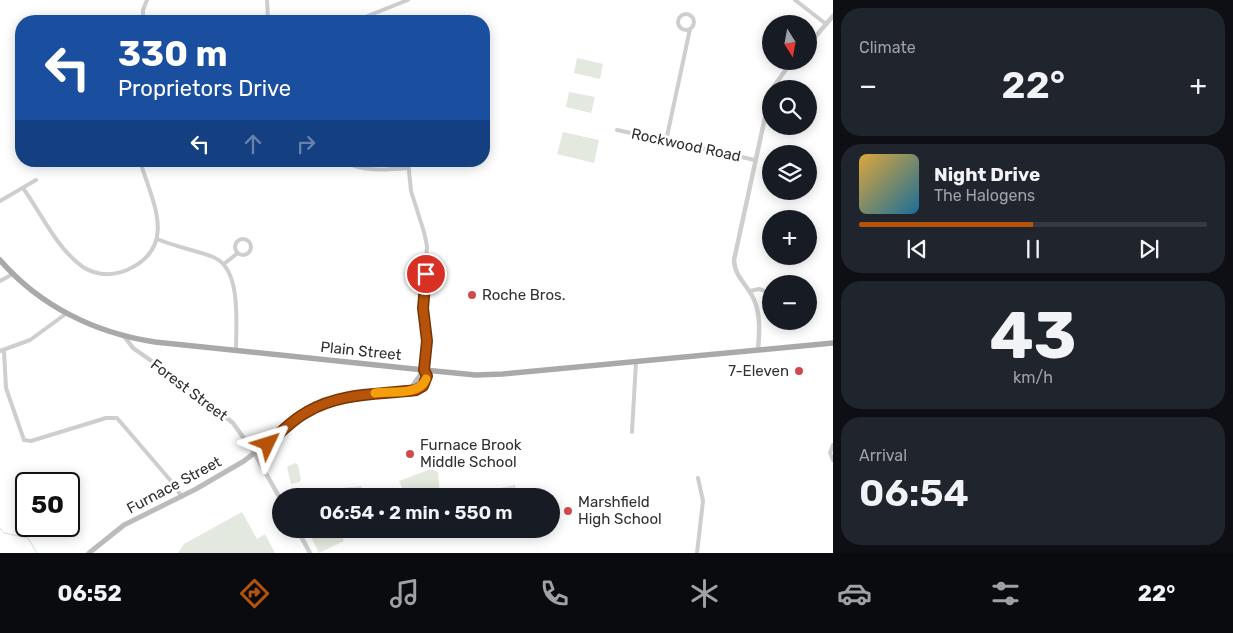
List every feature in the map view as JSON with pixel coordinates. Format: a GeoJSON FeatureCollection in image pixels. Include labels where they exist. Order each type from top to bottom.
{"type":"FeatureCollection","features":[{"type":"Feature","properties":{"kind":"main road","name":"Plain Street"},"geometry":{"type":"LineString","coordinates":[[0,260],[38,295],[67,313],[124,336],[424,370],[497,374],[833,343]]}},
{"type":"Feature","properties":{"kind":"main road"},"geometry":{"type":"LineString","coordinates":[[424,370],[427,376],[423,386],[416,390],[409,390],[424,370]]}},
{"type":"Feature","properties":{"kind":"main road","name":"Furnace Street"},"geometry":{"type":"LineString","coordinates":[[89,553],[119,528],[182,496],[255,454],[301,416],[320,406],[358,395],[409,390]]}},
{"type":"Feature","properties":{"kind":"street"},"geometry":{"type":"LineString","coordinates":[[143,15],[147,0]]}},
{"type":"Feature","properties":{"kind":"street"},"geometry":{"type":"LineString","coordinates":[[267,0],[268,15]]}},
{"type":"Feature","properties":{"kind":"street"},"geometry":{"type":"LineString","coordinates":[[371,15],[408,0]]}},
{"type":"Feature","properties":{"kind":"street"},"geometry":{"type":"LineString","coordinates":[[796,0],[826,24]]}},
{"type":"Feature","properties":{"kind":"street"},"geometry":{"type":"LineString","coordinates":[[666,141],[690,29],[693,25],[693,20],[687,15],[682,15],[679,19],[679,26],[683,29],[690,29]]}},
{"type":"Feature","properties":{"kind":"street"},"geometry":{"type":"LineString","coordinates":[[818,33],[833,16]]}},
{"type":"Feature","properties":{"kind":"street"},"geometry":{"type":"LineString","coordinates":[[776,80],[784,70]]}},
{"type":"Feature","properties":{"kind":"street"},"geometry":{"type":"LineString","coordinates":[[758,350],[759,320],[756,303],[735,271],[733,263],[762,129]]}},
{"type":"Feature","properties":{"kind":"street","name":"Rockwood Road"},"geometry":{"type":"LineString","coordinates":[[617,130],[755,160]]}},
{"type":"Feature","properties":{"kind":"street"},"geometry":{"type":"LineString","coordinates":[[23,188],[62,245],[77,262],[91,271],[110,275],[126,270],[150,254],[157,239],[157,218],[142,167]]}},
{"type":"Feature","properties":{"kind":"street"},"geometry":{"type":"LineString","coordinates":[[354,167],[372,170],[408,168],[411,191],[427,246],[423,308],[427,341],[424,370]]}},
{"type":"Feature","properties":{"kind":"street"},"geometry":{"type":"LineString","coordinates":[[0,201],[36,180]]}},
{"type":"Feature","properties":{"kind":"street"},"geometry":{"type":"LineString","coordinates":[[157,239],[213,257],[224,264],[231,272],[236,350]]}},
{"type":"Feature","properties":{"kind":"street"},"geometry":{"type":"LineString","coordinates":[[224,264],[238,253],[248,254],[251,246],[249,242],[244,239],[237,242],[235,249],[238,253]]}},
{"type":"Feature","properties":{"kind":"street"},"geometry":{"type":"LineString","coordinates":[[0,281],[13,274]]}},
{"type":"Feature","properties":{"kind":"street"},"geometry":{"type":"LineString","coordinates":[[750,292],[759,289],[762,290]]}},
{"type":"Feature","properties":{"kind":"street"},"geometry":{"type":"LineString","coordinates":[[67,313],[30,340],[2,351],[6,388],[24,440],[31,441],[106,418],[117,418],[182,496]]}},
{"type":"Feature","properties":{"kind":"street","name":"Forest Street"},"geometry":{"type":"LineString","coordinates":[[124,336],[133,348],[226,416],[239,430],[274,488]]}},
{"type":"Feature","properties":{"kind":"street"},"geometry":{"type":"LineString","coordinates":[[632,432],[636,362]]}},
{"type":"Feature","properties":{"kind":"street"},"geometry":{"type":"LineString","coordinates":[[833,445],[830,453],[833,460]]}},
{"type":"Feature","properties":{"kind":"street"},"geometry":{"type":"LineString","coordinates":[[697,553],[703,501],[698,478]]}},
{"type":"Feature","properties":{"kind":"street"},"geometry":{"type":"LineString","coordinates":[[302,538],[310,553]]}},
{"type":"Feature","properties":{"kind":"shaded area"},"geometry":{"type":"Polygon","coordinates":[[[577,58],[603,64],[600,79],[574,73],[577,58]]]}},
{"type":"Feature","properties":{"kind":"shaded area"},"geometry":{"type":"Polygon","coordinates":[[[569,92],[595,97],[591,113],[566,107],[569,92]]]}},
{"type":"Feature","properties":{"kind":"shaded area"},"geometry":{"type":"Polygon","coordinates":[[[563,132],[599,140],[594,163],[557,154],[563,132]]]}},
{"type":"Feature","properties":{"kind":"shaded area"},"geometry":{"type":"Polygon","coordinates":[[[295,463],[298,465],[301,480],[291,484],[287,467],[295,463]]]}},
{"type":"Feature","properties":{"kind":"shaded area"},"geometry":{"type":"Polygon","coordinates":[[[431,469],[438,472],[439,488],[402,488],[399,481],[431,469]]]}},
{"type":"Feature","properties":{"kind":"shaded area"},"geometry":{"type":"Polygon","coordinates":[[[515,485],[516,488],[499,488],[515,485]]]}},
{"type":"Feature","properties":{"kind":"shaded area"},"geometry":{"type":"Polygon","coordinates":[[[361,486],[362,488],[343,488],[361,486]]]}},
{"type":"Feature","properties":{"kind":"shaded area"},"geometry":{"type":"Polygon","coordinates":[[[242,512],[257,539],[265,534],[275,553],[178,553],[184,544],[242,512]]]}},
{"type":"Feature","properties":{"kind":"shaded area"},"geometry":{"type":"Polygon","coordinates":[[[312,538],[342,538],[344,541],[319,553],[312,538]]]}},
{"type":"Feature","properties":{"kind":"waterway"},"geometry":{"type":"LineString","coordinates":[[0,528],[4,533],[28,538],[37,553]]}},
{"type":"Feature","properties":{"kind":"slow traffic"},"geometry":{"type":"LineString","coordinates":[[375,393],[413,391],[421,388],[426,379]]}},
{"type":"Feature","properties":{"kind":"place","name":"Roche Bros."},"geometry":{"type":"Point","coordinates":[472,295]}},
{"type":"Feature","properties":{"kind":"place","name":"7-Eleven"},"geometry":{"type":"Point","coordinates":[799,371]}},
{"type":"Feature","properties":{"kind":"place","name":"Furnace Brook Middle School"},"geometry":{"type":"Point","coordinates":[410,454]}},
{"type":"Feature","properties":{"kind":"place","name":"Marshfield High School"},"geometry":{"type":"Point","coordinates":[568,511]}},
{"type":"Feature","properties":{"kind":"route"},"geometry":{"type":"LineString","coordinates":[[268,444],[301,416],[326,403],[358,395],[405,390],[413,391],[423,386],[427,376],[424,370],[427,341],[423,314],[426,274]]}}]}
